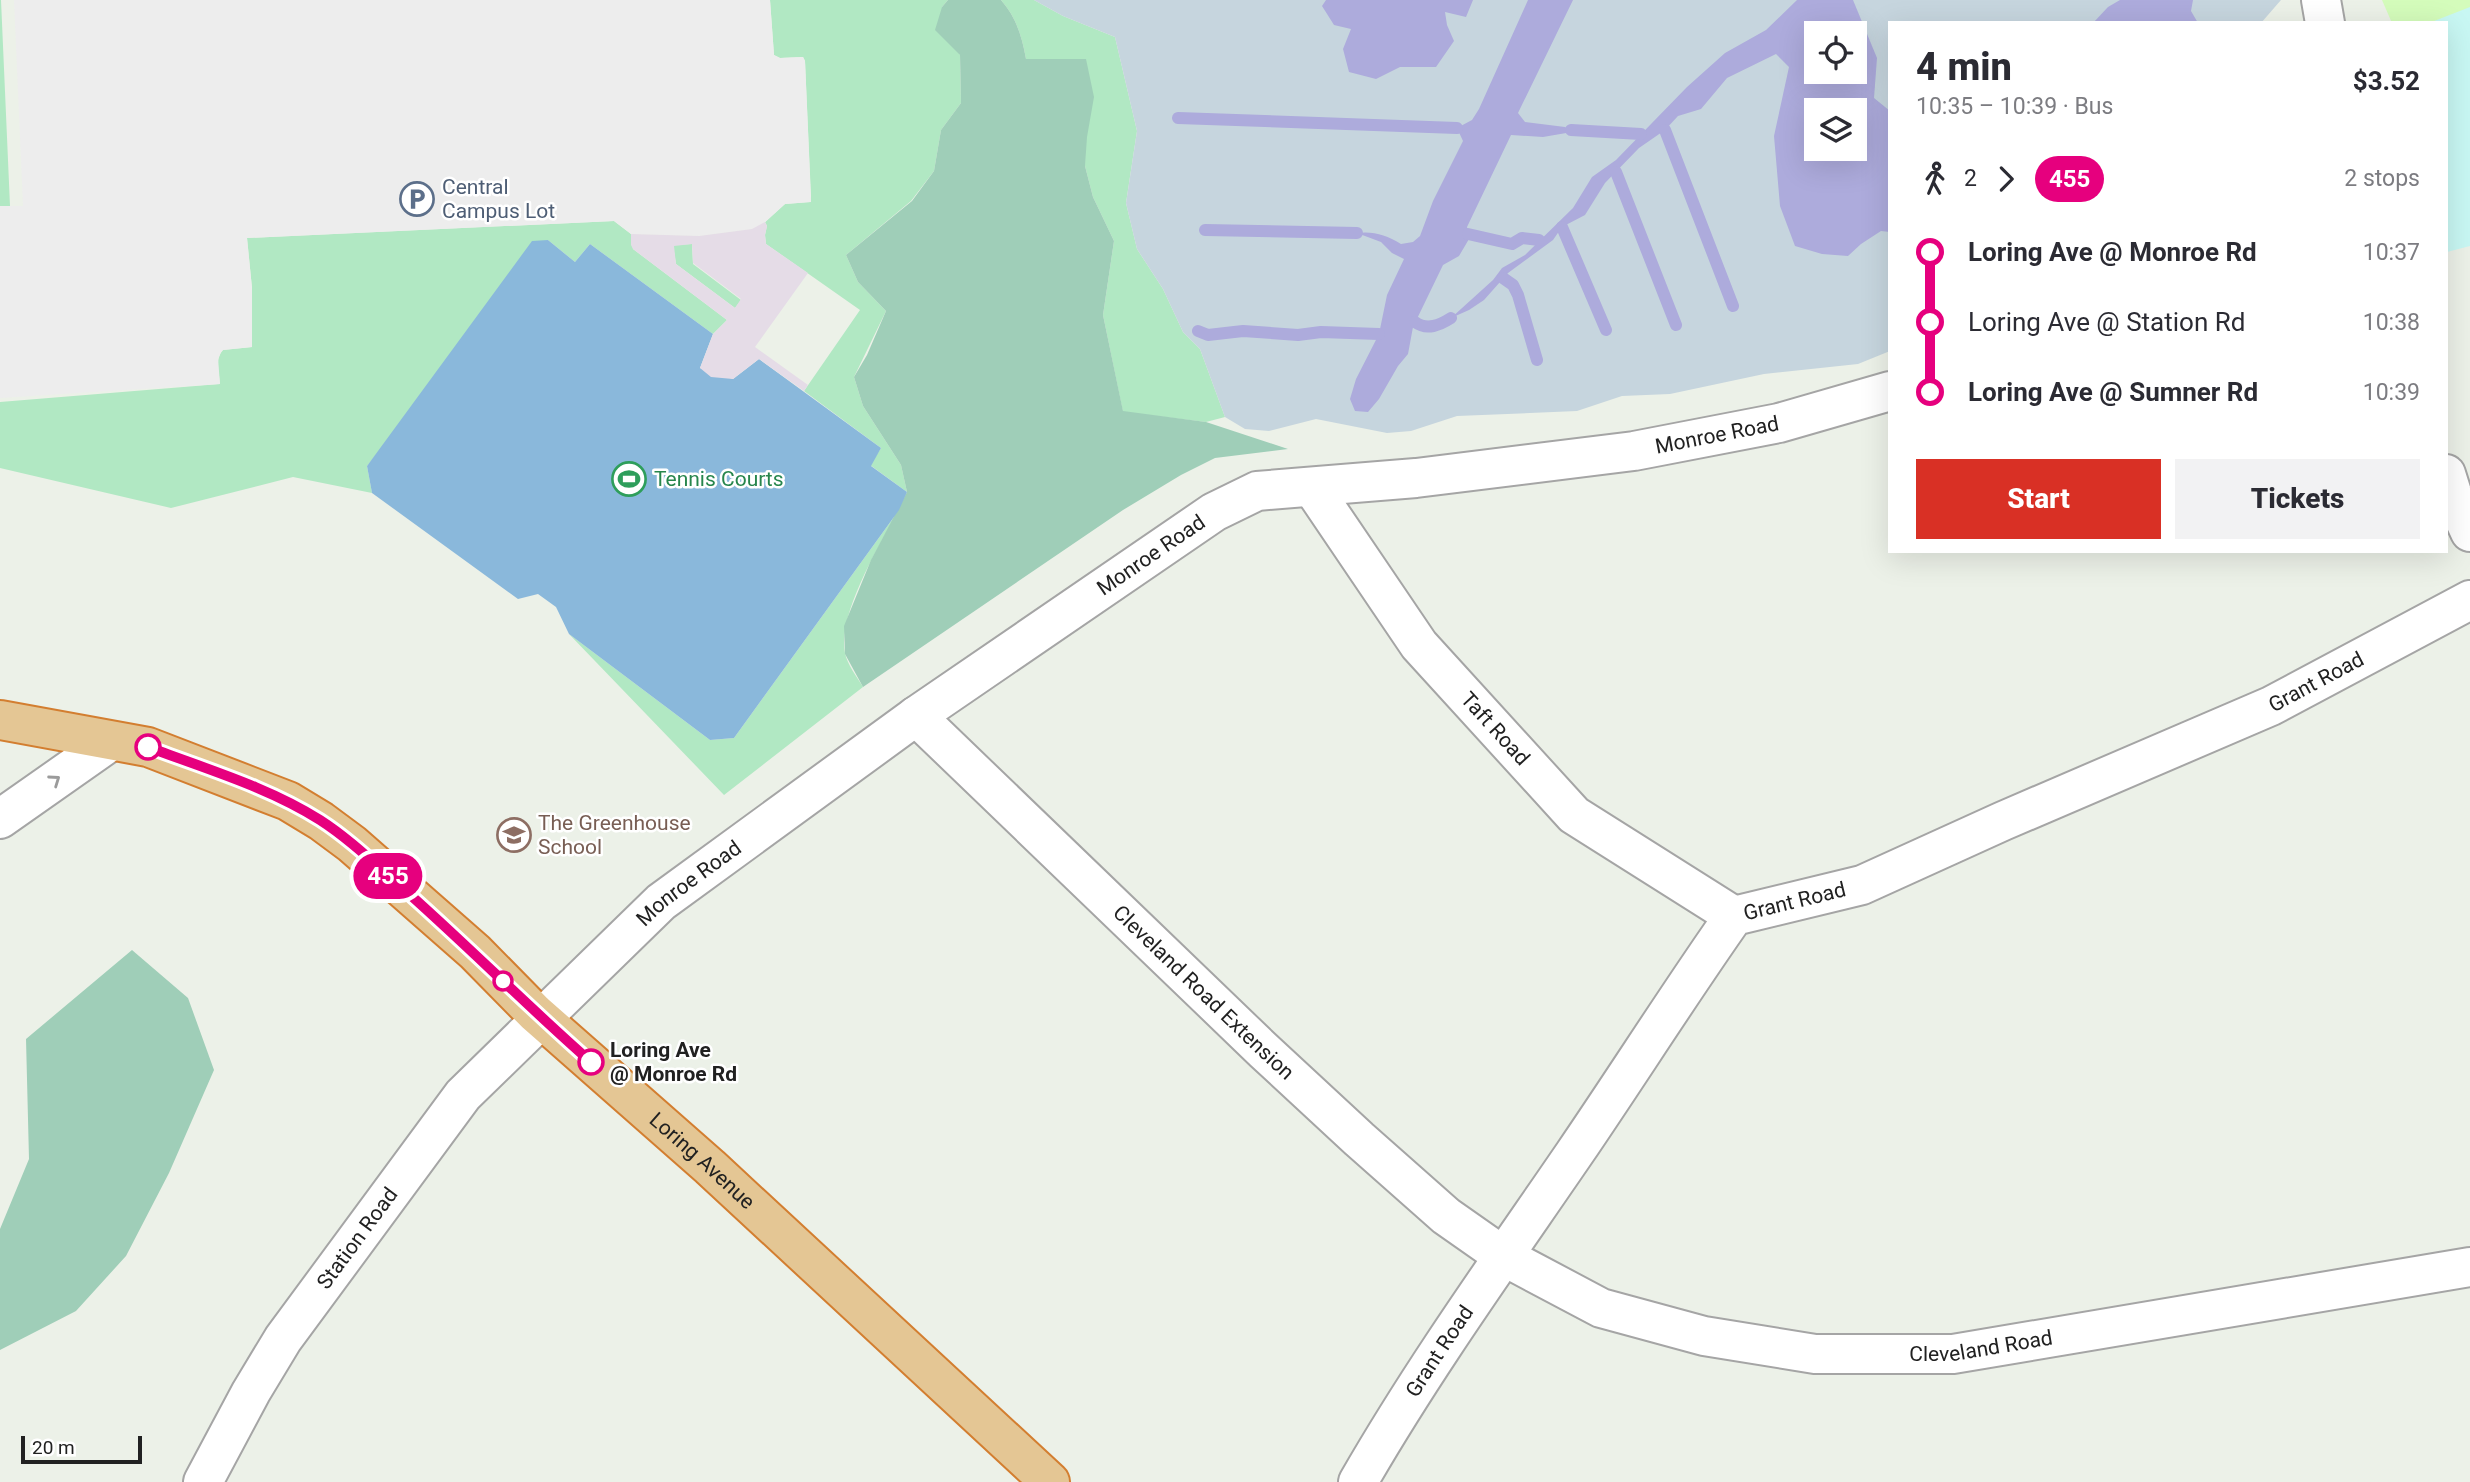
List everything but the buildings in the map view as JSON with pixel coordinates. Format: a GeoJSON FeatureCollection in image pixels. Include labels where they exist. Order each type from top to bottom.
{"type":"FeatureCollection","features":[{"type":"Feature","properties":{"kind":"highway","name":"Loring Avenue"},"geometry":{"type":"LineString","coordinates":[[0,720],[148,747],[288,801],[321,821],[352,844],[416,900],[540,1017],[710,1167],[1050,1482]]}},
{"type":"Feature","properties":{"kind":"street"},"geometry":{"type":"LineString","coordinates":[[2321,0],[2325,21]]}},
{"type":"Feature","properties":{"kind":"street","name":"Monroe Road"},"geometry":{"type":"LineString","coordinates":[[540,1017],[661,902],[916,716],[1214,512],[1257,491],[1416,478],[1634,451],[1779,423],[1888,392]]}},
{"type":"Feature","properties":{"kind":"street"},"geometry":{"type":"LineString","coordinates":[[2448,480],[2470,532]]}},
{"type":"Feature","properties":{"kind":"street","name":"Taft Road"},"geometry":{"type":"LineString","coordinates":[[1312,487],[1419,646],[1574,815],[1734,916]]}},
{"type":"Feature","properties":{"kind":"street","name":"Grant Road"},"geometry":{"type":"LineString","coordinates":[[1358,1482],[1394,1419],[1734,916],[1862,885],[2271,706],[2470,600]]}},
{"type":"Feature","properties":{"kind":"street","name":"Cleveland Road Extension"},"geometry":{"type":"LineString","coordinates":[[916,716],[1359,1139],[1446,1216],[1503,1256]]}},
{"type":"Feature","properties":{"kind":"street"},"geometry":{"type":"LineString","coordinates":[[0,819],[111,741]]}},
{"type":"Feature","properties":{"kind":"street","name":"Station Road"},"geometry":{"type":"LineString","coordinates":[[203,1482],[283,1339],[346,1252],[463,1095],[540,1017]]}},
{"type":"Feature","properties":{"kind":"street","name":"Cleveland Road"},"geometry":{"type":"LineString","coordinates":[[1503,1256],[1601,1308],[1704,1336],[1815,1354],[1953,1354],[2470,1267]]}},
{"type":"Feature","properties":{"kind":"shaded area"},"geometry":{"type":"Polygon","coordinates":[[[1,0],[10,206],[0,206],[1,0]]]}},
{"type":"Feature","properties":{"kind":"shaded area","name":"Central Campus Lot"},"geometry":{"type":"Polygon","coordinates":[[[14,0],[770,0],[774,55],[780,58],[803,57],[805,61],[811,202],[785,204],[762,225],[752,229],[699,236],[631,234],[614,221],[247,238],[252,288],[252,347],[221,352],[218,359],[220,384],[0,398],[0,206],[23,206],[14,0]]]}},
{"type":"Feature","properties":{"kind":"shaded area"},"geometry":{"type":"Polygon","coordinates":[[[770,0],[948,0],[942,7],[960,55],[961,103],[941,130],[934,171],[911,201],[846,255],[858,282],[886,311],[854,377],[863,406],[901,465],[907,492],[870,465],[881,448],[804,391],[860,310],[766,244],[765,222],[785,204],[810,202],[811,197],[805,61],[803,57],[780,58],[774,55],[770,0]]]}},
{"type":"Feature","properties":{"kind":"shaded area"},"geometry":{"type":"Polygon","coordinates":[[[948,0],[1001,0],[1018,27],[1026,59],[1086,59],[1094,97],[1085,166],[1093,197],[1114,241],[1103,315],[1123,411],[1206,422],[1288,449],[1215,458],[1181,475],[1123,510],[863,687],[845,654],[844,626],[871,560],[907,492],[901,465],[863,406],[854,377],[886,311],[858,282],[846,255],[912,201],[934,171],[941,130],[961,103],[960,55],[935,30],[942,7],[948,0]]]}},
{"type":"Feature","properties":{"kind":"shaded area"},"geometry":{"type":"Polygon","coordinates":[[[1001,0],[1034,0],[1063,16],[1115,37],[1137,131],[1126,203],[1137,249],[1163,289],[1183,332],[1200,349],[1225,417],[1206,422],[1123,412],[1103,315],[1114,241],[1093,197],[1085,166],[1086,59],[1026,59],[1018,27],[1001,0]]]}},
{"type":"Feature","properties":{"kind":"shaded area"},"geometry":{"type":"Polygon","coordinates":[[[1034,0],[2281,0],[2263,21],[1888,21],[1888,352],[1858,364],[1764,374],[1670,394],[1622,396],[1577,411],[1457,416],[1411,431],[1387,433],[1316,419],[1269,431],[1245,429],[1225,417],[1200,349],[1183,332],[1163,289],[1137,249],[1126,203],[1137,131],[1115,37],[1063,16],[1034,0]]]}},
{"type":"Feature","properties":{"kind":"shaded area"},"geometry":{"type":"Polygon","coordinates":[[[1326,0],[1473,0],[1466,17],[1445,12],[1454,41],[1436,67],[1400,67],[1376,79],[1349,72],[1343,49],[1351,29],[1334,25],[1322,6],[1326,0]]]}},
{"type":"Feature","properties":{"kind":"shaded area"},"geometry":{"type":"Polygon","coordinates":[[[1528,0],[1573,0],[1518,113],[1525,122],[1565,127],[1572,132],[1543,137],[1511,135],[1467,227],[1469,239],[1459,256],[1443,265],[1413,327],[1408,354],[1368,412],[1355,411],[1350,399],[1356,379],[1379,334],[1387,295],[1404,259],[1392,253],[1381,242],[1357,233],[1380,234],[1401,244],[1413,242],[1420,236],[1433,201],[1463,141],[1457,128],[1472,120],[1479,109],[1528,0]]]}},
{"type":"Feature","properties":{"kind":"shaded area"},"geometry":{"type":"Polygon","coordinates":[[[1797,0],[1853,0],[1862,21],[1804,21],[1804,84],[1867,84],[1867,34],[1877,58],[1874,98],[1888,109],[1888,232],[1881,231],[1848,256],[1822,254],[1795,246],[1780,206],[1774,136],[1789,67],[1776,54],[1727,78],[1701,109],[1678,116],[1665,130],[1639,148],[1605,183],[1585,215],[1562,227],[1553,240],[1508,273],[1484,300],[1451,318],[1493,280],[1502,268],[1525,255],[1573,208],[1592,177],[1616,160],[1687,87],[1725,53],[1766,30],[1797,0]]]}},
{"type":"Feature","properties":{"kind":"shaded area"},"geometry":{"type":"Polygon","coordinates":[[[2120,0],[2193,0],[2191,11],[2197,21],[2095,21],[2108,7],[2120,0]]]}},
{"type":"Feature","properties":{"kind":"shaded area"},"geometry":{"type":"Polygon","coordinates":[[[2470,7],[2470,246],[2448,252],[2448,21],[2434,21],[2470,7]]]}},
{"type":"Feature","properties":{"kind":"shaded area"},"geometry":{"type":"Polygon","coordinates":[[[614,221],[631,234],[633,249],[727,320],[713,334],[590,244],[575,262],[548,240],[367,466],[372,493],[293,477],[171,508],[0,468],[0,402],[220,384],[218,362],[223,350],[252,347],[252,288],[247,238],[614,221]]]}},
{"type":"Feature","properties":{"kind":"shaded area"},"geometry":{"type":"Polygon","coordinates":[[[765,222],[766,244],[808,273],[755,347],[808,385],[804,391],[759,359],[733,379],[711,377],[700,368],[713,334],[727,320],[631,245],[631,234],[699,236],[752,229],[765,222]],[[692,244],[674,246],[676,264],[735,308],[741,299],[693,263],[692,244]]]}},
{"type":"Feature","properties":{"kind":"shaded area","name":"Tennis Courts"},"geometry":{"type":"Polygon","coordinates":[[[548,240],[575,262],[590,244],[713,334],[700,368],[733,379],[759,359],[881,448],[871,466],[907,492],[899,510],[734,738],[710,740],[569,634],[556,607],[538,594],[518,599],[372,493],[367,466],[532,241],[548,240]]]}},
{"type":"Feature","properties":{"kind":"shaded area"},"geometry":{"type":"Polygon","coordinates":[[[692,244],[693,264],[741,300],[735,308],[676,264],[673,245],[692,244]]]}},
{"type":"Feature","properties":{"kind":"shaded area"},"geometry":{"type":"Polygon","coordinates":[[[899,510],[862,580],[847,619],[845,653],[863,687],[724,795],[569,634],[710,740],[734,738],[899,510]]]}},
{"type":"Feature","properties":{"kind":"shaded area"},"geometry":{"type":"Polygon","coordinates":[[[132,950],[188,998],[214,1070],[169,1173],[126,1256],[76,1311],[0,1350],[0,1229],[29,1159],[26,1039],[132,950]]]}},
{"type":"Feature","properties":{"kind":"sand"},"geometry":{"type":"Polygon","coordinates":[[[2382,0],[2470,0],[2470,85],[2448,28],[2448,21],[2391,21],[2382,0]]]}},
{"type":"Feature","properties":{"kind":"waterway"},"geometry":{"type":"LineString","coordinates":[[1178,118],[1457,128]]}},
{"type":"Feature","properties":{"kind":"waterway"},"geometry":{"type":"LineString","coordinates":[[1571,130],[1641,134]]}},
{"type":"Feature","properties":{"kind":"waterway"},"geometry":{"type":"LineString","coordinates":[[1665,130],[1733,306]]}},
{"type":"Feature","properties":{"kind":"waterway"},"geometry":{"type":"LineString","coordinates":[[1616,172],[1676,325]]}},
{"type":"Feature","properties":{"kind":"waterway"},"geometry":{"type":"LineString","coordinates":[[1562,227],[1606,330]]}},
{"type":"Feature","properties":{"kind":"waterway"},"geometry":{"type":"LineString","coordinates":[[1205,230],[1357,233]]}},
{"type":"Feature","properties":{"kind":"waterway"},"geometry":{"type":"LineString","coordinates":[[1468,234],[1512,244],[1522,238],[1539,240]]}},
{"type":"Feature","properties":{"kind":"waterway"},"geometry":{"type":"LineString","coordinates":[[1503,278],[1513,285],[1518,295],[1537,360]]}},
{"type":"Feature","properties":{"kind":"waterway"},"geometry":{"type":"LineString","coordinates":[[1415,322],[1429,327],[1451,318]]}},
{"type":"Feature","properties":{"kind":"waterway"},"geometry":{"type":"LineString","coordinates":[[1198,331],[1208,335],[1243,331],[1298,335],[1321,332],[1379,334]]}},
{"type":"Feature","properties":{"kind":"bus line","name":"455"},"geometry":{"type":"LineString","coordinates":[[148,747],[288,801],[321,821],[352,844],[416,900],[591,1062]]}},
{"type":"Feature","properties":{"kind":"place","name":"Central Campus Lot"},"geometry":{"type":"Point","coordinates":[417,199]}},
{"type":"Feature","properties":{"kind":"place","name":"Tennis Courts"},"geometry":{"type":"Point","coordinates":[629,479]}},
{"type":"Feature","properties":{"kind":"place","name":"The Greenhouse School"},"geometry":{"type":"Point","coordinates":[514,835]}},
{"type":"Feature","properties":{"kind":"place","name":"Loring Ave @ Monroe Rd"},"geometry":{"type":"Point","coordinates":[591,1062]}}]}
